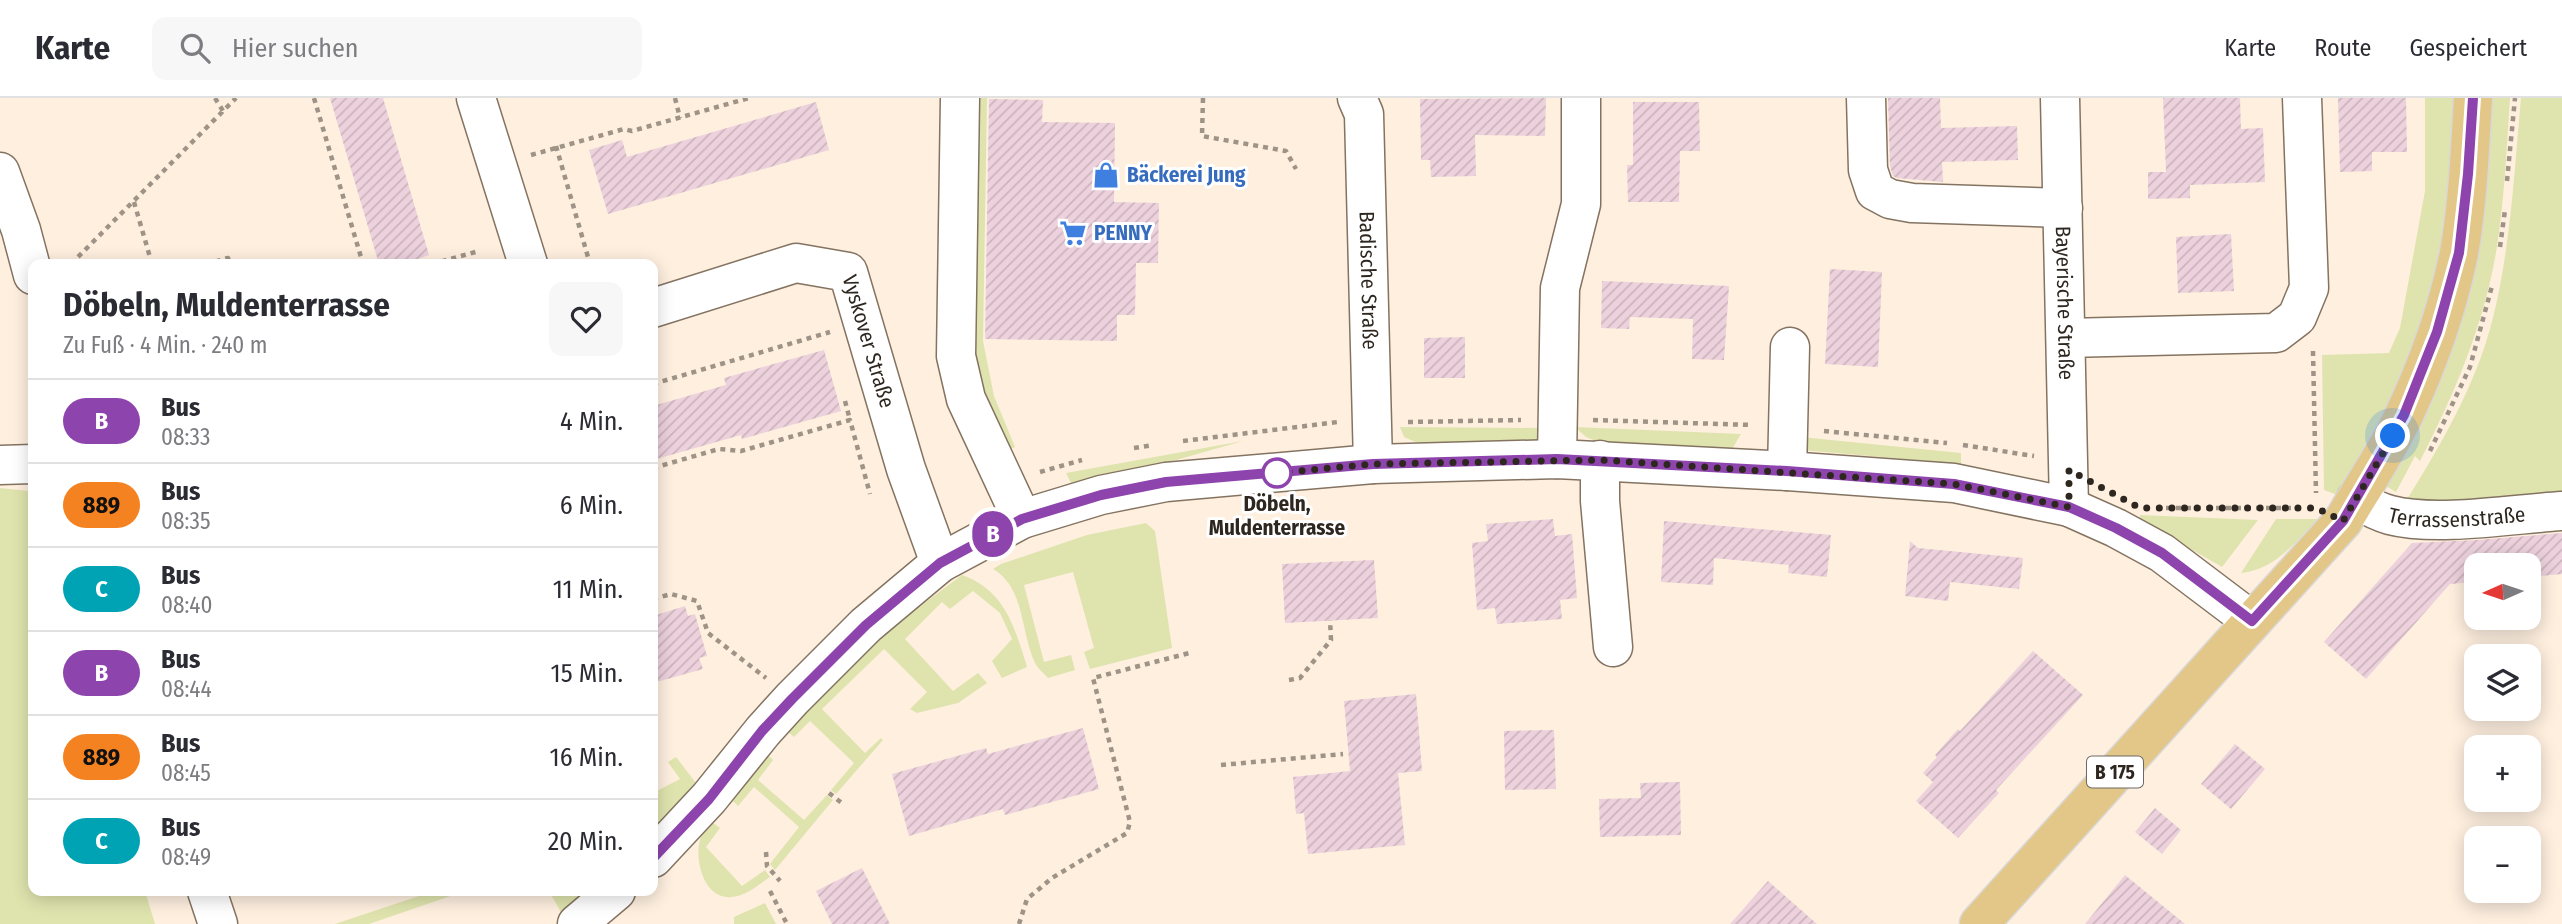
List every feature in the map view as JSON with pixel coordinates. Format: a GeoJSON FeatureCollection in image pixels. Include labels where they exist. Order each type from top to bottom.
{"type":"FeatureCollection","features":[{"type":"Feature","properties":{"kind":"main road","name":"B 175"},"geometry":{"type":"LineString","coordinates":[[1979,924],[2252,621],[2338,510],[2404,415],[2437,332],[2459,253],[2473,98]]}},
{"type":"Feature","properties":{"kind":"street"},"geometry":{"type":"LineString","coordinates":[[476,98],[526,259]]}},
{"type":"Feature","properties":{"kind":"street"},"geometry":{"type":"LineString","coordinates":[[960,98],[956,356],[966,398],[1022,519]]}},
{"type":"Feature","properties":{"kind":"street","name":"Badische Straße"},"geometry":{"type":"LineString","coordinates":[[1357,98],[1364,114],[1373,464]]}},
{"type":"Feature","properties":{"kind":"street"},"geometry":{"type":"LineString","coordinates":[[1557,459],[1560,288],[1581,204],[1581,98]]}},
{"type":"Feature","properties":{"kind":"street"},"geometry":{"type":"LineString","coordinates":[[1866,98],[1868,170],[1875,191],[1890,199],[1912,204],[2063,208]]}},
{"type":"Feature","properties":{"kind":"street","name":"Bayerische Straße"},"geometry":{"type":"LineString","coordinates":[[2060,98],[2069,507]]}},
{"type":"Feature","properties":{"kind":"street"},"geometry":{"type":"LineString","coordinates":[[2066,338],[2276,333],[2297,317],[2309,288],[2302,98]]}},
{"type":"Feature","properties":{"kind":"street"},"geometry":{"type":"LineString","coordinates":[[0,172],[29,259]]}},
{"type":"Feature","properties":{"kind":"street","name":"Vyskover Straße"},"geometry":{"type":"LineString","coordinates":[[658,306],[796,263],[848,272],[906,469],[940,563]]}},
{"type":"Feature","properties":{"kind":"street"},"geometry":{"type":"LineString","coordinates":[[1787,471],[1790,346]]}},
{"type":"Feature","properties":{"kind":"street"},"geometry":{"type":"LineString","coordinates":[[658,853],[709,799],[762,731],[792,699],[866,625],[940,563],[1022,519],[1101,495],[1166,482],[1373,464],[1557,459],[1787,471],[1954,484],[2069,507],[2116,528],[2162,553],[2252,621]]}},
{"type":"Feature","properties":{"kind":"street"},"geometry":{"type":"LineString","coordinates":[[1601,460],[1600,501],[1613,647]]}},
{"type":"Feature","properties":{"kind":"street"},"geometry":{"type":"LineString","coordinates":[[0,465],[28,464]]}},
{"type":"Feature","properties":{"kind":"street","name":"Terrassenstraße"},"geometry":{"type":"LineString","coordinates":[[2338,510],[2404,517],[2469,518],[2562,511]]}},
{"type":"Feature","properties":{"kind":"street"},"geometry":{"type":"LineString","coordinates":[[208,896],[218,924]]}},
{"type":"Feature","properties":{"kind":"street"},"geometry":{"type":"LineString","coordinates":[[577,924],[610,896]]}},
{"type":"Feature","properties":{"kind":"path"},"geometry":{"type":"LineString","coordinates":[[215,98],[223,111]]}},
{"type":"Feature","properties":{"kind":"path"},"geometry":{"type":"LineString","coordinates":[[76,259],[236,98]]}},
{"type":"Feature","properties":{"kind":"path"},"geometry":{"type":"LineString","coordinates":[[314,98],[362,259]]}},
{"type":"Feature","properties":{"kind":"path"},"geometry":{"type":"LineString","coordinates":[[675,98],[680,118]]}},
{"type":"Feature","properties":{"kind":"path"},"geometry":{"type":"LineString","coordinates":[[530,155],[624,129],[632,131],[749,98]]}},
{"type":"Feature","properties":{"kind":"path"},"geometry":{"type":"LineString","coordinates":[[1203,98],[1202,136],[1286,151],[1296,169]]}},
{"type":"Feature","properties":{"kind":"path"},"geometry":{"type":"LineString","coordinates":[[556,146],[589,259]]}},
{"type":"Feature","properties":{"kind":"path"},"geometry":{"type":"LineString","coordinates":[[134,202],[151,259]]}},
{"type":"Feature","properties":{"kind":"path"},"geometry":{"type":"LineString","coordinates":[[450,259],[479,251]]}},
{"type":"Feature","properties":{"kind":"path"},"geometry":{"type":"LineString","coordinates":[[2154,508],[2338,510],[2312,317],[2302,304]]}},
{"type":"Feature","properties":{"kind":"path"},"geometry":{"type":"LineString","coordinates":[[658,383],[826,333]]}},
{"type":"Feature","properties":{"kind":"path"},"geometry":{"type":"LineString","coordinates":[[1175,442],[1341,422],[1348,410],[1360,405],[1371,407],[1395,423],[1558,419]]}},
{"type":"Feature","properties":{"kind":"path"},"geometry":{"type":"LineString","coordinates":[[658,467],[719,449],[741,451],[850,421],[870,494]]}},
{"type":"Feature","properties":{"kind":"path"},"geometry":{"type":"LineString","coordinates":[[1134,449],[1161,444]]}},
{"type":"Feature","properties":{"kind":"path"},"geometry":{"type":"LineString","coordinates":[[1038,473],[1093,458]]}},
{"type":"Feature","properties":{"kind":"path"},"geometry":{"type":"LineString","coordinates":[[658,598],[671,594],[697,601],[708,633],[792,699]]}},
{"type":"Feature","properties":{"kind":"path"},"geometry":{"type":"LineString","coordinates":[[1289,680],[1300,678],[1331,640],[1330,620]]}},
{"type":"Feature","properties":{"kind":"path"},"geometry":{"type":"LineString","coordinates":[[1019,924],[1027,899],[1052,878],[1127,833],[1130,821],[1093,678],[1193,652]]}},
{"type":"Feature","properties":{"kind":"path"},"geometry":{"type":"LineString","coordinates":[[1221,765],[1343,754]]}},
{"type":"Feature","properties":{"kind":"path"},"geometry":{"type":"LineString","coordinates":[[829,793],[843,804]]}},
{"type":"Feature","properties":{"kind":"path"},"geometry":{"type":"LineString","coordinates":[[765,852],[767,866],[780,881]]}},
{"type":"Feature","properties":{"kind":"path"},"geometry":{"type":"LineString","coordinates":[[770,891],[787,924]]}},
{"type":"Feature","properties":{"kind":"green space"},"geometry":{"type":"Polygon","coordinates":[[[972,98],[987,98],[983,341],[994,396],[1015,447],[1008,450],[974,391],[972,98]]]}},
{"type":"Feature","properties":{"kind":"green space"},"geometry":{"type":"Polygon","coordinates":[[[2425,98],[2457,98],[2449,202],[2437,279],[2401,378],[2340,496],[2324,490],[2322,355],[2389,353],[2400,328],[2425,191],[2425,98]]]}},
{"type":"Feature","properties":{"kind":"green space"},"geometry":{"type":"Polygon","coordinates":[[[2492,98],[2510,98],[2501,215],[2488,292],[2470,350],[2447,406],[2420,461],[2415,456],[2396,492],[2386,486],[2464,309],[2481,243],[2492,98]]]}},
{"type":"Feature","properties":{"kind":"green space"},"geometry":{"type":"Polygon","coordinates":[[[2521,98],[2562,98],[2562,499],[2406,501],[2461,404],[2487,339],[2496,306],[2508,236],[2521,98]]]}},
{"type":"Feature","properties":{"kind":"green space"},"geometry":{"type":"Polygon","coordinates":[[[1400,427],[1542,428],[1543,442],[1418,443],[1404,437],[1400,427]]]}},
{"type":"Feature","properties":{"kind":"green space"},"geometry":{"type":"Polygon","coordinates":[[[1575,427],[1741,434],[1732,449],[1596,441],[1586,437],[1575,427]]]}},
{"type":"Feature","properties":{"kind":"green space"},"geometry":{"type":"Polygon","coordinates":[[[1801,437],[1961,453],[1961,464],[1802,450],[1801,437]]]}},
{"type":"Feature","properties":{"kind":"green space"},"geometry":{"type":"Polygon","coordinates":[[[1243,441],[1176,460],[1071,483],[1066,473],[1243,441]]]}},
{"type":"Feature","properties":{"kind":"green space"},"geometry":{"type":"Polygon","coordinates":[[[0,488],[28,491],[28,896],[147,896],[155,924],[0,924],[0,488]]]}},
{"type":"Feature","properties":{"kind":"green space"},"geometry":{"type":"Polygon","coordinates":[[[2140,515],[2258,520],[2222,567],[2140,520],[2140,515]]]}},
{"type":"Feature","properties":{"kind":"green space"},"geometry":{"type":"Polygon","coordinates":[[[2276,519],[2319,519],[2275,560],[2253,571],[2241,573],[2276,519]]]}},
{"type":"Feature","properties":{"kind":"green space"},"geometry":{"type":"Polygon","coordinates":[[[1146,523],[1155,531],[1172,648],[1090,669],[1084,652],[1094,648],[1073,572],[1024,585],[1044,662],[1071,655],[1075,670],[1048,678],[1036,665],[1031,653],[1017,600],[1011,588],[1004,577],[993,569],[1087,535],[1146,523]]]}},
{"type":"Feature","properties":{"kind":"green space"},"geometry":{"type":"Polygon","coordinates":[[[962,575],[989,590],[998,600],[1018,638],[1027,667],[1002,678],[992,661],[1012,639],[1000,613],[973,591],[950,609],[942,602],[905,639],[953,691],[978,673],[987,683],[958,703],[917,713],[910,709],[927,692],[884,649],[822,709],[865,753],[881,738],[883,740],[836,794],[831,790],[854,763],[810,721],[794,737],[787,731],[880,636],[962,575]]]}},
{"type":"Feature","properties":{"kind":"green space"},"geometry":{"type":"Polygon","coordinates":[[[767,754],[773,760],[758,780],[804,820],[827,795],[833,800],[775,870],[770,864],[799,827],[754,787],[738,806],[730,798],[767,754]]]}},
{"type":"Feature","properties":{"kind":"green space"},"geometry":{"type":"Polygon","coordinates":[[[676,757],[696,783],[658,823],[658,790],[680,779],[668,762],[676,757]]]}},
{"type":"Feature","properties":{"kind":"green space"},"geometry":{"type":"Polygon","coordinates":[[[712,822],[720,828],[706,847],[742,886],[765,870],[770,877],[737,896],[722,896],[714,892],[702,875],[698,853],[702,834],[712,822]]]}},
{"type":"Feature","properties":{"kind":"green space"},"geometry":{"type":"Polygon","coordinates":[[[419,896],[450,896],[369,924],[335,924],[419,896]]]}},
{"type":"Feature","properties":{"kind":"green space"},"geometry":{"type":"Polygon","coordinates":[[[552,896],[582,896],[562,914],[552,896]]]}},
{"type":"Feature","properties":{"kind":"green space"},"geometry":{"type":"Polygon","coordinates":[[[765,903],[776,924],[734,924],[734,917],[765,903]]]}},
{"type":"Feature","properties":{"kind":"building"},"geometry":{"type":"Polygon","coordinates":[[[330,98],[383,98],[429,255],[418,259],[378,259],[330,98]]]}},
{"type":"Feature","properties":{"kind":"building"},"geometry":{"type":"Polygon","coordinates":[[[1546,98],[1545,136],[1475,135],[1476,176],[1431,177],[1430,160],[1421,160],[1420,99],[1546,98]]]}},
{"type":"Feature","properties":{"kind":"building"},"geometry":{"type":"Polygon","coordinates":[[[1888,98],[1940,98],[1941,128],[2017,126],[2018,160],[1942,162],[1943,182],[1897,178],[1893,176],[1890,166],[1888,98]]]}},
{"type":"Feature","properties":{"kind":"building"},"geometry":{"type":"Polygon","coordinates":[[[2163,98],[2240,98],[2241,129],[2263,128],[2265,182],[2190,185],[2190,198],[2148,199],[2148,172],[2166,172],[2163,98]]]}},
{"type":"Feature","properties":{"kind":"building"},"geometry":{"type":"Polygon","coordinates":[[[2338,98],[2406,98],[2407,152],[2372,152],[2372,171],[2340,172],[2338,98]]]}},
{"type":"Feature","properties":{"kind":"building","name":"PENNY"},"geometry":{"type":"Polygon","coordinates":[[[989,99],[1043,100],[1042,122],[1115,123],[1114,202],[1159,203],[1158,263],[1136,263],[1135,315],[1117,315],[1117,341],[985,339],[989,99]]]}},
{"type":"Feature","properties":{"kind":"building"},"geometry":{"type":"Polygon","coordinates":[[[816,102],[829,150],[608,214],[589,150],[622,140],[627,157],[816,102]]]}},
{"type":"Feature","properties":{"kind":"building"},"geometry":{"type":"Polygon","coordinates":[[[1633,102],[1699,102],[1700,151],[1680,151],[1679,202],[1628,202],[1627,165],[1633,165],[1633,102]]]}},
{"type":"Feature","properties":{"kind":"building"},"geometry":{"type":"Polygon","coordinates":[[[2231,234],[2234,291],[2178,293],[2176,237],[2231,234]]]}},
{"type":"Feature","properties":{"kind":"building"},"geometry":{"type":"Polygon","coordinates":[[[1830,269],[1882,272],[1878,367],[1825,364],[1830,269]]]}},
{"type":"Feature","properties":{"kind":"building"},"geometry":{"type":"Polygon","coordinates":[[[1602,281],[1729,286],[1724,360],[1692,359],[1693,319],[1630,317],[1629,329],[1601,328],[1602,281]]]}},
{"type":"Feature","properties":{"kind":"building"},"geometry":{"type":"Polygon","coordinates":[[[1465,337],[1465,378],[1424,378],[1424,338],[1465,337]]]}},
{"type":"Feature","properties":{"kind":"building"},"geometry":{"type":"Polygon","coordinates":[[[824,350],[841,411],[742,439],[741,435],[658,459],[658,405],[726,385],[724,378],[824,350]]]}},
{"type":"Feature","properties":{"kind":"building"},"geometry":{"type":"Polygon","coordinates":[[[1553,519],[1555,536],[1572,534],[1577,598],[1560,600],[1562,619],[1497,624],[1495,608],[1477,610],[1472,543],[1488,541],[1486,524],[1553,519]]]}},
{"type":"Feature","properties":{"kind":"building"},"geometry":{"type":"Polygon","coordinates":[[[1664,521],[1831,535],[1827,577],[1788,573],[1789,565],[1714,558],[1713,585],[1661,582],[1664,521]]]}},
{"type":"Feature","properties":{"kind":"building"},"geometry":{"type":"Polygon","coordinates":[[[2562,533],[2562,574],[2541,576],[2541,553],[2464,553],[2464,583],[2450,584],[2366,679],[2324,642],[2412,543],[2562,533]]]}},
{"type":"Feature","properties":{"kind":"building"},"geometry":{"type":"Polygon","coordinates":[[[1910,541],[1918,548],[2023,558],[2019,589],[1950,582],[1948,601],[1905,596],[1910,541]]]}},
{"type":"Feature","properties":{"kind":"building"},"geometry":{"type":"Polygon","coordinates":[[[1374,560],[1378,618],[1285,623],[1282,564],[1374,560]]]}},
{"type":"Feature","properties":{"kind":"building"},"geometry":{"type":"Polygon","coordinates":[[[685,606],[688,616],[695,614],[707,656],[699,658],[703,669],[658,682],[658,614],[685,606]]]}},
{"type":"Feature","properties":{"kind":"building"},"geometry":{"type":"Polygon","coordinates":[[[2033,651],[2083,695],[1996,790],[1999,793],[1958,838],[1916,801],[1933,782],[1923,773],[1958,729],[1960,731],[2033,651]]]}},
{"type":"Feature","properties":{"kind":"building"},"geometry":{"type":"Polygon","coordinates":[[[1416,694],[1422,771],[1398,773],[1405,845],[1308,854],[1304,813],[1296,814],[1293,777],[1350,771],[1344,701],[1416,694]]]}},
{"type":"Feature","properties":{"kind":"building"},"geometry":{"type":"Polygon","coordinates":[[[1083,728],[1099,789],[1005,815],[1003,809],[909,836],[892,774],[986,748],[988,754],[1083,728]]]}},
{"type":"Feature","properties":{"kind":"building"},"geometry":{"type":"Polygon","coordinates":[[[1554,730],[1556,789],[1505,790],[1504,731],[1554,730]]]}},
{"type":"Feature","properties":{"kind":"building"},"geometry":{"type":"Polygon","coordinates":[[[2235,744],[2265,769],[2231,809],[2201,784],[2235,744]]]}},
{"type":"Feature","properties":{"kind":"building"},"geometry":{"type":"Polygon","coordinates":[[[1680,782],[1681,835],[1600,837],[1599,799],[1641,798],[1640,783],[1680,782]]]}},
{"type":"Feature","properties":{"kind":"building"},"geometry":{"type":"Polygon","coordinates":[[[2155,808],[2181,830],[2162,854],[2135,832],[2155,808]]]}},
{"type":"Feature","properties":{"kind":"building"},"geometry":{"type":"Polygon","coordinates":[[[862,868],[890,924],[832,924],[816,891],[862,868]]]}},
{"type":"Feature","properties":{"kind":"building"},"geometry":{"type":"Polygon","coordinates":[[[2125,875],[2185,924],[2085,924],[2125,875]]]}},
{"type":"Feature","properties":{"kind":"building"},"geometry":{"type":"Polygon","coordinates":[[[1768,881],[1817,924],[1730,924],[1768,881]]]}},
{"type":"Feature","properties":{"kind":"bus line","name":"B"},"geometry":{"type":"LineString","coordinates":[[658,853],[709,799],[762,731],[792,699],[866,625],[940,563],[1022,519],[1101,495],[1166,482],[1373,464],[1557,459],[1787,471],[1954,484],[2069,507],[2116,528],[2162,553],[2252,621],[2343,521],[2404,415],[2437,332],[2459,253],[2473,98]]}},
{"type":"Feature","properties":{"kind":"place","name":"Bäckerei Jung"},"geometry":{"type":"Point","coordinates":[1106,175]}},
{"type":"Feature","properties":{"kind":"place","name":"PENNY"},"geometry":{"type":"Point","coordinates":[1073,233]}},
{"type":"Feature","properties":{"kind":"place","name":"Döbeln, Muldenterrasse"},"geometry":{"type":"Point","coordinates":[1277,473]}},
{"type":"Feature","properties":{"kind":"route"},"geometry":{"type":"LineString","coordinates":[[1277,473],[1373,464],[1601,460],[1954,484],[2069,507],[2069,470],[2140,508],[2316,508],[2343,521],[2393,436]]}}]}
